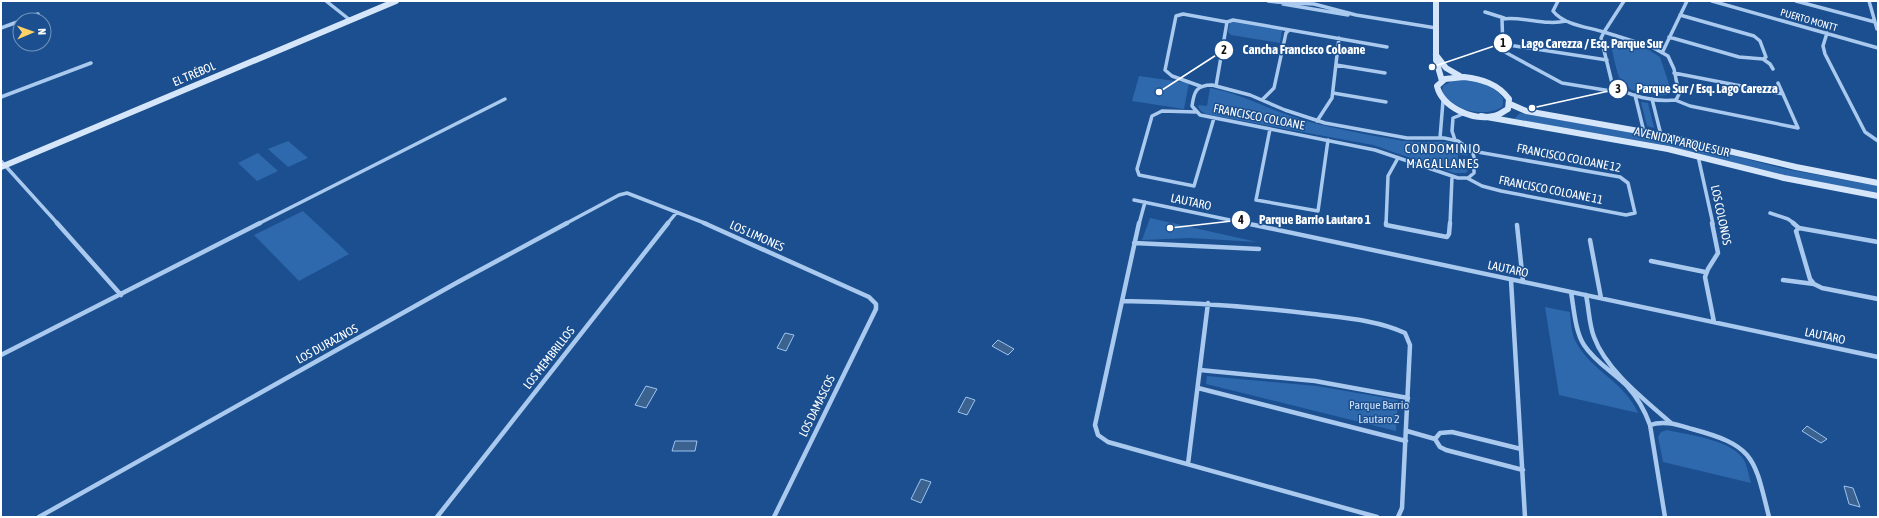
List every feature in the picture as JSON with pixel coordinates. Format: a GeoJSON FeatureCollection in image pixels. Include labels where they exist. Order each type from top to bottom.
{"type":"FeatureCollection","features":[{"type":"Feature","properties":{"kind":"street"},"geometry":{"type":"LineString","coordinates":[[326,1],[350,20]]}},
{"type":"Feature","properties":{"kind":"street","name":"EL TRÉBOL"},"geometry":{"type":"LineString","coordinates":[[2,164],[396,1]]}},
{"type":"Feature","properties":{"kind":"street"},"geometry":{"type":"LineString","coordinates":[[1268,1],[1313,10],[1356,15],[1436,28]]}},
{"type":"Feature","properties":{"kind":"street"},"geometry":{"type":"LineString","coordinates":[[1436,1],[1436,60],[1442,81]]}},
{"type":"Feature","properties":{"kind":"street"},"geometry":{"type":"LineString","coordinates":[[1558,1],[1554,7],[1554,12],[1566,21],[1663,51],[1670,59],[1680,96],[1675,100]]}},
{"type":"Feature","properties":{"kind":"street"},"geometry":{"type":"LineString","coordinates":[[1624,1],[1601,38],[1612,83],[1620,90],[1652,99],[1675,100],[1690,106],[1798,128],[1778,83]]}},
{"type":"Feature","properties":{"kind":"street"},"geometry":{"type":"LineString","coordinates":[[1663,51],[1687,1]]}},
{"type":"Feature","properties":{"kind":"street","name":"PUERTO MONTT"},"geometry":{"type":"LineString","coordinates":[[1712,1],[1878,48]]}},
{"type":"Feature","properties":{"kind":"street"},"geometry":{"type":"LineString","coordinates":[[1796,1],[1875,22]]}},
{"type":"Feature","properties":{"kind":"street"},"geometry":{"type":"LineString","coordinates":[[1869,1],[1877,29]]}},
{"type":"Feature","properties":{"kind":"street"},"geometry":{"type":"LineString","coordinates":[[1276,2],[1315,3],[1356,15]]}},
{"type":"Feature","properties":{"kind":"street"},"geometry":{"type":"LineString","coordinates":[[1313,10],[1315,3]]}},
{"type":"Feature","properties":{"kind":"street"},"geometry":{"type":"LineString","coordinates":[[1485,12],[1504,18],[1549,24],[1566,21]]}},
{"type":"Feature","properties":{"kind":"street"},"geometry":{"type":"LineString","coordinates":[[1200,86],[1192,81],[1170,76],[1165,70],[1176,16],[1179,14],[1223,20],[1227,22],[1233,20],[1279,27],[1288,31],[1387,46]]}},
{"type":"Feature","properties":{"kind":"street"},"geometry":{"type":"LineString","coordinates":[[1680,15],[1754,36],[1760,40],[1766,56],[1763,59]]}},
{"type":"Feature","properties":{"kind":"street"},"geometry":{"type":"LineString","coordinates":[[1504,18],[1501,20],[1502,44],[1503,50],[1506,54],[1557,81],[1611,91],[1620,90]]}},
{"type":"Feature","properties":{"kind":"street"},"geometry":{"type":"LineString","coordinates":[[1216,86],[1227,22]]}},
{"type":"Feature","properties":{"kind":"street"},"geometry":{"type":"LineString","coordinates":[[1,28],[12,24]]}},
{"type":"Feature","properties":{"kind":"street"},"geometry":{"type":"LineString","coordinates":[[1262,100],[1274,88],[1286,32],[1288,31]]}},
{"type":"Feature","properties":{"kind":"street"},"geometry":{"type":"LineString","coordinates":[[1827,34],[1823,46],[1825,54],[1865,132],[1873,139],[1878,141]]}},
{"type":"Feature","properties":{"kind":"street"},"geometry":{"type":"LineString","coordinates":[[1669,37],[1739,57],[1763,59],[1770,64],[1773,69]]}},
{"type":"Feature","properties":{"kind":"street"},"geometry":{"type":"LineString","coordinates":[[1317,121],[1331,101],[1339,38]]}},
{"type":"Feature","properties":{"kind":"street"},"geometry":{"type":"LineString","coordinates":[[1502,44],[1606,60]]}},
{"type":"Feature","properties":{"kind":"street"},"geometry":{"type":"LineString","coordinates":[[1436,55],[1450,72],[1464,77]]}},
{"type":"Feature","properties":{"kind":"street"},"geometry":{"type":"LineString","coordinates":[[1,97],[91,62]]}},
{"type":"Feature","properties":{"kind":"street"},"geometry":{"type":"LineString","coordinates":[[1336,65],[1385,73]]}},
{"type":"Feature","properties":{"kind":"street"},"geometry":{"type":"LineString","coordinates":[[1674,73],[1783,94]]}},
{"type":"Feature","properties":{"kind":"street"},"geometry":{"type":"LineString","coordinates":[[1440,138],[1443,101],[1437,94],[1436,88],[1442,81],[1453,77],[1482,80],[1494,85],[1506,94],[1510,104],[1508,109],[1501,114],[1481,116]]}},
{"type":"Feature","properties":{"kind":"street","name":"FRANCISCO COLOANE"},"geometry":{"type":"LineString","coordinates":[[1466,178],[1452,176],[1376,150],[1214,118],[1196,112],[1192,106],[1195,90],[1200,86],[1216,86],[1262,100],[1317,121],[1407,138],[1440,138],[1454,140],[1468,147],[1472,151]]}},
{"type":"Feature","properties":{"kind":"street"},"geometry":{"type":"LineString","coordinates":[[1333,93],[1386,102]]}},
{"type":"Feature","properties":{"kind":"street"},"geometry":{"type":"LineString","coordinates":[[1635,95],[1644,132]]}},
{"type":"Feature","properties":{"kind":"street"},"geometry":{"type":"LineString","coordinates":[[1,355],[121,296],[505,99]]}},
{"type":"Feature","properties":{"kind":"street"},"geometry":{"type":"LineString","coordinates":[[1652,99],[1661,135]]}},
{"type":"Feature","properties":{"kind":"street","name":"AVENIDA PARQUE SUR"},"geometry":{"type":"LineString","coordinates":[[1443,101],[1453,108],[1466,113],[1657,147],[1784,178],[1878,196]]}},
{"type":"Feature","properties":{"kind":"street","name":"AVENIDA PARQUE SUR"},"geometry":{"type":"LineString","coordinates":[[1510,104],[1533,112],[1661,135],[1796,167],[1878,183]]}},
{"type":"Feature","properties":{"kind":"street"},"geometry":{"type":"LineString","coordinates":[[1196,112],[1186,114],[1160,111],[1152,116],[1137,169],[1139,175],[1194,186],[1214,118]]}},
{"type":"Feature","properties":{"kind":"street"},"geometry":{"type":"LineString","coordinates":[[1454,140],[1452,131],[1453,118],[1457,115],[1466,113]]}},
{"type":"Feature","properties":{"kind":"street"},"geometry":{"type":"LineString","coordinates":[[1270,129],[1256,200],[1318,211],[1328,140]]}},
{"type":"Feature","properties":{"kind":"street"},"geometry":{"type":"LineString","coordinates":[[1466,178],[1471,176],[1475,171],[1472,151]]}},
{"type":"Feature","properties":{"kind":"street","name":"FRANCISCO COLOANE 12"},"geometry":{"type":"LineString","coordinates":[[1472,151],[1620,177],[1628,183],[1635,213],[1633,214]]}},
{"type":"Feature","properties":{"kind":"street","name":"LOS COLONOS"},"geometry":{"type":"LineString","coordinates":[[1698,156],[1718,250],[1717,258],[1706,272]]}},
{"type":"Feature","properties":{"kind":"street"},"geometry":{"type":"LineString","coordinates":[[1398,158],[1388,176],[1386,225],[1447,237],[1449,234],[1452,176]]}},
{"type":"Feature","properties":{"kind":"street"},"geometry":{"type":"LineString","coordinates":[[2,164],[121,296]]}},
{"type":"Feature","properties":{"kind":"street","name":"FRANCISCO COLOANE 11"},"geometry":{"type":"LineString","coordinates":[[1466,178],[1482,186],[1626,215],[1633,214]]}},
{"type":"Feature","properties":{"kind":"street","name":"LOS LIMONES"},"geometry":{"type":"LineString","coordinates":[[627,193],[677,212],[869,297],[876,304]]}},
{"type":"Feature","properties":{"kind":"street","name":"LOS DURAZNOS"},"geometry":{"type":"LineString","coordinates":[[39,517],[451,286],[619,195],[627,193]]}},
{"type":"Feature","properties":{"kind":"street","name":"LAUTARO"},"geometry":{"type":"LineString","coordinates":[[1134,200],[1878,357]]}},
{"type":"Feature","properties":{"kind":"street"},"geometry":{"type":"LineString","coordinates":[[1145,202],[1134,243],[1095,425],[1096,431],[1101,438],[1108,442],[1377,517]]}},
{"type":"Feature","properties":{"kind":"street","name":"LOS MEMBRILLOS"},"geometry":{"type":"LineString","coordinates":[[437,517],[677,212]]}},
{"type":"Feature","properties":{"kind":"street"},"geometry":{"type":"LineString","coordinates":[[1770,213],[1788,219],[1799,228],[1878,242]]}},
{"type":"Feature","properties":{"kind":"street"},"geometry":{"type":"LineString","coordinates":[[1517,225],[1523,282]]}},
{"type":"Feature","properties":{"kind":"street"},"geometry":{"type":"LineString","coordinates":[[1799,228],[1796,231],[1810,279],[1814,284]]}},
{"type":"Feature","properties":{"kind":"street"},"geometry":{"type":"LineString","coordinates":[[1590,240],[1601,298]]}},
{"type":"Feature","properties":{"kind":"street"},"geometry":{"type":"LineString","coordinates":[[1134,243],[1259,249]]}},
{"type":"Feature","properties":{"kind":"street"},"geometry":{"type":"LineString","coordinates":[[1651,261],[1706,272],[1706,282],[1714,322]]}},
{"type":"Feature","properties":{"kind":"street"},"geometry":{"type":"LineString","coordinates":[[1511,280],[1525,517]]}},
{"type":"Feature","properties":{"kind":"street"},"geometry":{"type":"LineString","coordinates":[[1783,280],[1814,284],[1822,288],[1878,299]]}},
{"type":"Feature","properties":{"kind":"street"},"geometry":{"type":"LineString","coordinates":[[1571,292],[1579,334],[1584,345],[1595,359],[1620,379],[1634,393],[1645,411],[1650,425],[1666,517]]}},
{"type":"Feature","properties":{"kind":"street"},"geometry":{"type":"LineString","coordinates":[[1586,296],[1592,333],[1597,345],[1622,376],[1671,424]]}},
{"type":"Feature","properties":{"kind":"street"},"geometry":{"type":"LineString","coordinates":[[1122,301],[1208,303],[1274,308],[1384,325],[1400,330],[1407,336],[1410,342],[1407,431],[1402,508],[1398,517]]}},
{"type":"Feature","properties":{"kind":"street"},"geometry":{"type":"LineString","coordinates":[[1188,464],[1208,303]]}},
{"type":"Feature","properties":{"kind":"street","name":"LOS DAMASCOS"},"geometry":{"type":"LineString","coordinates":[[774,517],[876,309],[876,304]]}},
{"type":"Feature","properties":{"kind":"street"},"geometry":{"type":"LineString","coordinates":[[1200,370],[1332,384],[1408,398]]}},
{"type":"Feature","properties":{"kind":"street"},"geometry":{"type":"LineString","coordinates":[[1198,388],[1406,441]]}},
{"type":"Feature","properties":{"kind":"street"},"geometry":{"type":"LineString","coordinates":[[1650,425],[1655,423],[1671,424],[1721,436],[1730,439],[1747,452],[1753,459],[1756,467],[1769,517]]}},
{"type":"Feature","properties":{"kind":"street"},"geometry":{"type":"LineString","coordinates":[[1407,431],[1435,439],[1440,447],[1446,450],[1522,470]]}},
{"type":"Feature","properties":{"kind":"street"},"geometry":{"type":"LineString","coordinates":[[1435,439],[1440,433],[1452,432],[1521,449]]}},
{"type":"Feature","properties":{"kind":"green space"},"geometry":{"type":"Polygon","coordinates":[[[1235,21],[1279,28],[1282,31],[1280,43],[1231,35],[1228,32],[1230,22],[1235,21]]]}},
{"type":"Feature","properties":{"kind":"green space"},"geometry":{"type":"Polygon","coordinates":[[[1612,40],[1649,50],[1660,57],[1670,87],[1668,94],[1658,95],[1636,91],[1626,87],[1620,79],[1616,66],[1610,41],[1612,40]]]}},
{"type":"Feature","properties":{"kind":"green space"},"geometry":{"type":"Polygon","coordinates":[[[1139,76],[1189,83],[1184,109],[1132,101],[1139,76]]]}},
{"type":"Feature","properties":{"kind":"green space"},"geometry":{"type":"Polygon","coordinates":[[[1463,80],[1485,84],[1495,90],[1503,98],[1503,106],[1496,110],[1487,112],[1476,112],[1455,106],[1447,100],[1443,94],[1443,86],[1452,81],[1463,80]]]}},
{"type":"Feature","properties":{"kind":"green space"},"geometry":{"type":"Polygon","coordinates":[[[1210,88],[1240,96],[1299,119],[1331,127],[1402,141],[1454,143],[1464,150],[1468,156],[1458,154],[1458,167],[1468,170],[1466,173],[1454,173],[1373,145],[1206,114],[1198,107],[1199,105],[1207,106],[1210,88]]]}},
{"type":"Feature","properties":{"kind":"green space"},"geometry":{"type":"Polygon","coordinates":[[[1641,102],[1648,103],[1654,128],[1647,126],[1641,102]]]}},
{"type":"Feature","properties":{"kind":"green space"},"geometry":{"type":"Polygon","coordinates":[[[1520,113],[1640,134],[1712,150],[1785,169],[1878,186],[1878,193],[1777,174],[1664,145],[1514,119],[1520,113]]]}},
{"type":"Feature","properties":{"kind":"green space"},"geometry":{"type":"Polygon","coordinates":[[[288,141],[308,158],[288,167],[268,149],[288,141]]]}},
{"type":"Feature","properties":{"kind":"green space"},"geometry":{"type":"Polygon","coordinates":[[[258,153],[278,171],[257,181],[238,163],[258,153]]]}},
{"type":"Feature","properties":{"kind":"green space"},"geometry":{"type":"Polygon","coordinates":[[[303,211],[349,254],[299,281],[254,235],[303,211]]]}},
{"type":"Feature","properties":{"kind":"green space"},"geometry":{"type":"Polygon","coordinates":[[[1150,218],[1257,242],[1190,238],[1142,240],[1150,218]]]}},
{"type":"Feature","properties":{"kind":"green space"},"geometry":{"type":"Polygon","coordinates":[[[1545,307],[1570,312],[1573,335],[1582,352],[1625,393],[1638,413],[1559,395],[1545,307]]]}},
{"type":"Feature","properties":{"kind":"green space","name":"Parque Barrio Lautaro 2"},"geometry":{"type":"Polygon","coordinates":[[[1207,376],[1317,386],[1398,400],[1396,431],[1206,384],[1207,376]]]}},
{"type":"Feature","properties":{"kind":"green space"},"geometry":{"type":"Polygon","coordinates":[[[1667,430],[1710,440],[1732,448],[1745,462],[1751,483],[1663,462],[1658,437],[1661,432],[1667,430]]]}},
{"type":"Feature","properties":{"kind":"shaded area"},"geometry":{"type":"Polygon","coordinates":[[[785,333],[794,335],[786,351],[777,348],[785,333]]]}},
{"type":"Feature","properties":{"kind":"shaded area"},"geometry":{"type":"Polygon","coordinates":[[[998,340],[1014,349],[1008,355],[992,346],[998,340]]]}},
{"type":"Feature","properties":{"kind":"shaded area"},"geometry":{"type":"Polygon","coordinates":[[[646,386],[657,389],[646,408],[635,405],[646,386]]]}},
{"type":"Feature","properties":{"kind":"shaded area"},"geometry":{"type":"Polygon","coordinates":[[[966,397],[975,400],[967,415],[958,412],[966,397]]]}},
{"type":"Feature","properties":{"kind":"shaded area"},"geometry":{"type":"Polygon","coordinates":[[[1807,426],[1827,439],[1821,443],[1802,431],[1807,426]]]}},
{"type":"Feature","properties":{"kind":"shaded area"},"geometry":{"type":"Polygon","coordinates":[[[675,441],[697,441],[695,451],[672,451],[675,441]]]}},
{"type":"Feature","properties":{"kind":"shaded area"},"geometry":{"type":"Polygon","coordinates":[[[921,479],[931,482],[921,503],[911,499],[921,479]]]}},
{"type":"Feature","properties":{"kind":"shaded area"},"geometry":{"type":"Polygon","coordinates":[[[1844,486],[1853,488],[1860,507],[1849,504],[1844,486]]]}},
{"type":"Feature","properties":{"kind":"place","name":"Lago Carezza / Esq. Parque Sur"},"geometry":{"type":"Point","coordinates":[1432,67]}},
{"type":"Feature","properties":{"kind":"place","name":"Cancha Francisco Coloane"},"geometry":{"type":"Point","coordinates":[1159,92]}},
{"type":"Feature","properties":{"kind":"place","name":"Parque Sur / Esq. Lago Carezza"},"geometry":{"type":"Point","coordinates":[1532,108]}},
{"type":"Feature","properties":{"kind":"place","name":"Parque Barrio Lautaro 1"},"geometry":{"type":"Point","coordinates":[1170,228]}},
{"type":"Feature","properties":{"kind":"district","name":"CONDOMINIO MAGALLANES"},"geometry":{"type":"Point","coordinates":[1443,156]}}]}
